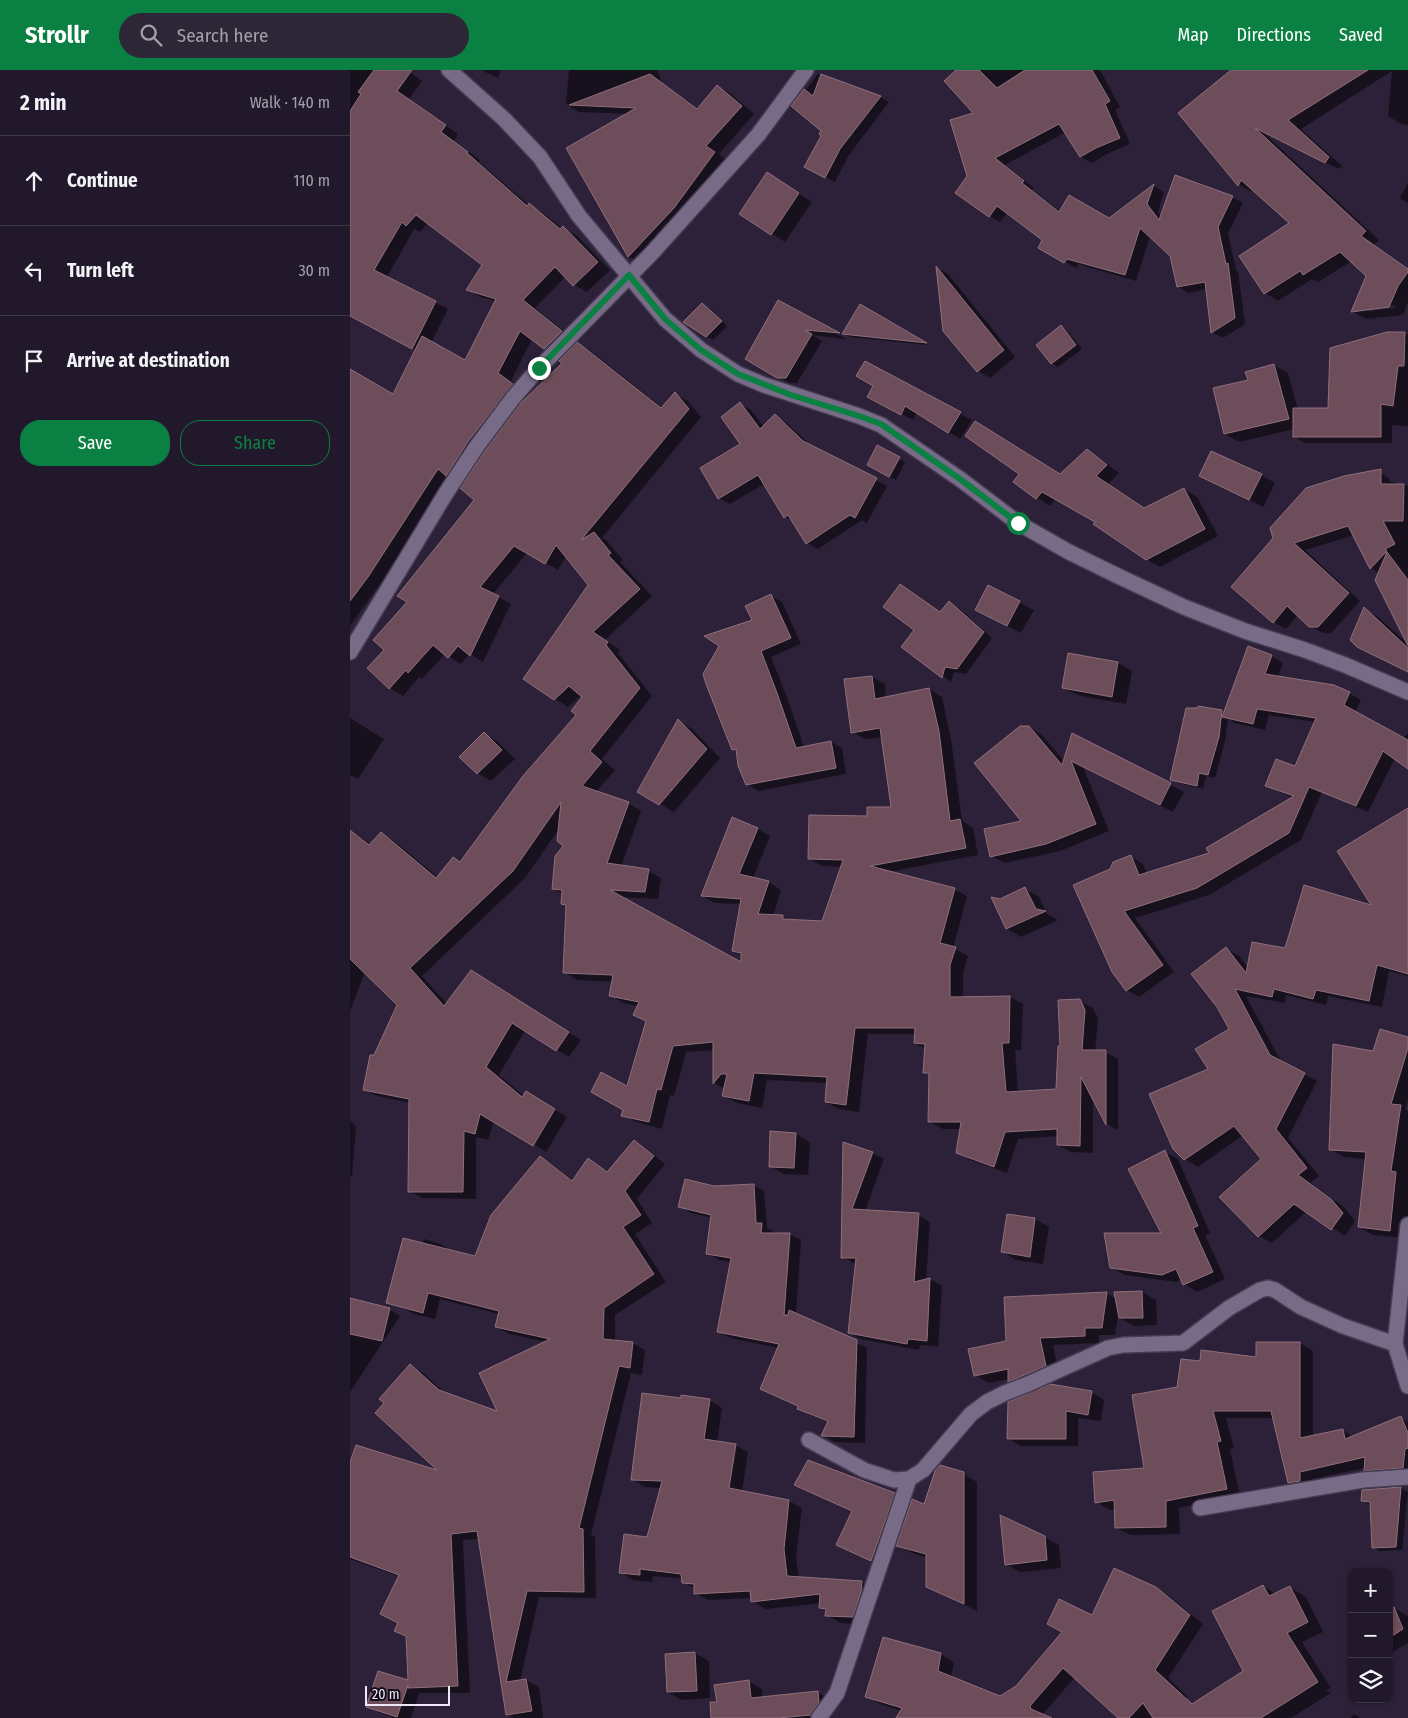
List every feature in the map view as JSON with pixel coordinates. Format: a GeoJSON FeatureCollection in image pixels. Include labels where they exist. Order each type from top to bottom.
{"type":"FeatureCollection","features":[{"type":"Feature","properties":{"kind":"street"},"geometry":{"type":"LineString","coordinates":[[449,70],[504,119],[540,158],[579,216],[665,319],[701,350],[738,374],[773,388],[881,424],[960,479],[1018,523],[1068,552],[1184,608],[1346,665],[1408,692]]}},
{"type":"Feature","properties":{"kind":"street"},"geometry":{"type":"LineString","coordinates":[[350,652],[446,493],[477,446],[513,398],[539,368],[652,253],[758,135],[806,70]]}},
{"type":"Feature","properties":{"kind":"street"},"geometry":{"type":"LineString","coordinates":[[1408,1225],[1395,1344],[1408,1386]]}},
{"type":"Feature","properties":{"kind":"street"},"geometry":{"type":"LineString","coordinates":[[809,1440],[864,1470],[894,1480],[909,1479],[923,1470],[971,1414],[988,1402],[1108,1348],[1122,1345],[1183,1343],[1229,1308],[1260,1290],[1268,1288],[1275,1290],[1301,1307],[1343,1326],[1395,1344]]}},
{"type":"Feature","properties":{"kind":"street"},"geometry":{"type":"LineString","coordinates":[[1200,1508],[1363,1480],[1408,1477]]}},
{"type":"Feature","properties":{"kind":"street"},"geometry":{"type":"LineString","coordinates":[[819,1718],[837,1693],[909,1479]]}},
{"type":"Feature","properties":{"kind":"building"},"geometry":{"type":"Polygon","coordinates":[[[374,70],[412,70],[397,91],[446,125],[441,132],[468,152],[527,206],[529,203],[560,229],[563,226],[598,262],[573,286],[555,267],[523,300],[562,331],[544,349],[520,331],[498,373],[513,384],[469,440],[446,476],[438,469],[368,577],[350,601],[350,369],[393,394],[422,336],[465,360],[496,299],[466,290],[482,265],[416,215],[406,226],[402,222],[374,270],[436,301],[412,349],[350,316],[350,111],[361,94],[358,92],[374,70]]]}},
{"type":"Feature","properties":{"kind":"building"},"geometry":{"type":"Polygon","coordinates":[[[956,70],[979,70],[997,88],[1025,70],[1092,70],[1110,101],[1105,104],[1120,138],[1080,157],[1059,124],[995,158],[1024,181],[1022,183],[1059,212],[1069,195],[1109,218],[1154,184],[1147,204],[1159,220],[1175,175],[1233,196],[1218,227],[1226,264],[1228,263],[1235,318],[1211,333],[1205,282],[1177,287],[1170,256],[1140,228],[1125,275],[1067,259],[1064,263],[1038,248],[1042,240],[997,206],[989,217],[955,193],[967,176],[950,120],[973,113],[944,81],[956,70]]]}},
{"type":"Feature","properties":{"kind":"building"},"geometry":{"type":"Polygon","coordinates":[[[1231,70],[1368,70],[1288,120],[1329,157],[1325,163],[1255,128],[1366,231],[1361,236],[1408,269],[1389,307],[1351,312],[1366,276],[1340,252],[1303,275],[1300,271],[1264,294],[1239,256],[1289,223],[1241,180],[1238,186],[1178,113],[1231,70]]]}},
{"type":"Feature","properties":{"kind":"building"},"geometry":{"type":"Polygon","coordinates":[[[650,74],[697,109],[717,85],[742,106],[706,146],[715,152],[674,208],[628,257],[566,148],[636,108],[569,105],[650,74]]]}},
{"type":"Feature","properties":{"kind":"building"},"geometry":{"type":"Polygon","coordinates":[[[821,74],[881,96],[840,149],[825,178],[804,167],[821,136],[819,134],[821,131],[791,106],[804,89],[813,96],[821,74]]]}},
{"type":"Feature","properties":{"kind":"building"},"geometry":{"type":"Polygon","coordinates":[[[767,172],[799,193],[771,235],[739,214],[767,172]]]}},
{"type":"Feature","properties":{"kind":"building"},"geometry":{"type":"Polygon","coordinates":[[[936,266],[1004,350],[977,372],[943,331],[936,266]]]}},
{"type":"Feature","properties":{"kind":"building"},"geometry":{"type":"Polygon","coordinates":[[[778,300],[840,333],[805,330],[812,334],[786,378],[777,378],[745,359],[778,300]]]}},
{"type":"Feature","properties":{"kind":"building"},"geometry":{"type":"Polygon","coordinates":[[[702,303],[722,321],[706,337],[683,322],[702,303]]]}},
{"type":"Feature","properties":{"kind":"building"},"geometry":{"type":"Polygon","coordinates":[[[860,304],[927,343],[842,334],[860,304]]]}},
{"type":"Feature","properties":{"kind":"building"},"geometry":{"type":"Polygon","coordinates":[[[1061,325],[1076,345],[1051,364],[1036,345],[1061,325]]]}},
{"type":"Feature","properties":{"kind":"building"},"geometry":{"type":"Polygon","coordinates":[[[1387,332],[1405,332],[1404,366],[1398,366],[1393,406],[1381,404],[1381,437],[1293,437],[1293,408],[1328,408],[1330,348],[1387,332]]]}},
{"type":"Feature","properties":{"kind":"building"},"geometry":{"type":"Polygon","coordinates":[[[577,342],[661,408],[675,392],[689,409],[581,540],[594,532],[611,553],[608,555],[640,589],[593,632],[608,642],[606,645],[640,688],[590,751],[602,762],[582,786],[629,802],[607,863],[649,869],[645,892],[610,890],[741,962],[741,953],[732,951],[741,899],[701,896],[732,817],[758,828],[739,874],[769,881],[758,914],[783,915],[783,919],[822,921],[843,860],[808,859],[809,815],[867,816],[867,807],[891,807],[880,728],[851,733],[844,679],[872,676],[875,699],[929,688],[939,731],[950,821],[960,819],[966,848],[870,866],[955,888],[940,943],[956,947],[950,965],[950,997],[1010,996],[1009,1043],[1002,1043],[1006,1092],[1056,1089],[1058,1046],[1060,1046],[1058,1000],[1080,999],[1085,1010],[1082,1050],[1106,1050],[1106,1125],[1081,1077],[1080,1146],[1057,1145],[1057,1129],[1005,1132],[994,1167],[956,1153],[961,1122],[928,1122],[929,1073],[923,1073],[925,1044],[914,1043],[915,1028],[855,1028],[846,1105],[825,1102],[827,1077],[754,1073],[749,1101],[722,1096],[727,1074],[721,1074],[713,1084],[713,1042],[673,1046],[661,1090],[657,1089],[649,1122],[621,1116],[623,1110],[591,1092],[601,1072],[627,1086],[646,1021],[633,1015],[639,1002],[609,996],[613,975],[563,973],[566,905],[561,904],[562,890],[552,889],[555,856],[563,846],[557,841],[561,802],[513,871],[410,968],[444,1006],[471,970],[569,1032],[556,1051],[512,1023],[486,1067],[522,1097],[526,1091],[555,1109],[533,1146],[480,1114],[475,1134],[464,1131],[463,1192],[408,1192],[409,1099],[363,1090],[370,1055],[374,1055],[397,1005],[350,959],[350,830],[369,845],[381,832],[436,878],[453,857],[460,862],[523,776],[576,715],[571,711],[582,697],[569,686],[554,700],[523,679],[588,585],[556,545],[545,564],[514,546],[480,587],[499,596],[470,656],[458,646],[448,658],[433,645],[408,673],[406,670],[389,689],[367,668],[384,650],[373,640],[407,602],[397,596],[474,500],[460,488],[520,404],[562,363],[559,361],[577,342]]]}},
{"type":"Feature","properties":{"kind":"building"},"geometry":{"type":"Polygon","coordinates":[[[865,361],[961,412],[948,433],[905,406],[901,415],[867,397],[873,386],[856,376],[865,361]]]}},
{"type":"Feature","properties":{"kind":"building"},"geometry":{"type":"Polygon","coordinates":[[[1274,364],[1289,419],[1224,434],[1213,388],[1248,380],[1245,372],[1274,364]]]}},
{"type":"Feature","properties":{"kind":"building"},"geometry":{"type":"Polygon","coordinates":[[[740,402],[760,429],[775,414],[803,441],[877,478],[855,518],[850,515],[806,544],[788,515],[784,518],[758,475],[718,499],[700,468],[740,444],[721,417],[740,402]]]}},
{"type":"Feature","properties":{"kind":"building"},"geometry":{"type":"Polygon","coordinates":[[[975,421],[1060,474],[1087,449],[1107,465],[1096,476],[1144,508],[1184,488],[1205,529],[1146,560],[1093,524],[1095,522],[1042,492],[1036,499],[1013,482],[1019,474],[965,436],[975,421]]]}},
{"type":"Feature","properties":{"kind":"building"},"geometry":{"type":"Polygon","coordinates":[[[877,445],[900,457],[889,477],[867,465],[877,445]]]}},
{"type":"Feature","properties":{"kind":"building"},"geometry":{"type":"Polygon","coordinates":[[[1211,451],[1262,474],[1249,500],[1199,476],[1211,451]]]}},
{"type":"Feature","properties":{"kind":"building"},"geometry":{"type":"Polygon","coordinates":[[[1381,469],[1381,484],[1404,484],[1403,521],[1383,521],[1395,544],[1385,549],[1387,551],[1370,569],[1348,526],[1294,543],[1349,593],[1318,627],[1309,627],[1287,606],[1273,623],[1231,587],[1273,538],[1270,528],[1306,488],[1344,476],[1381,469]]]}},
{"type":"Feature","properties":{"kind":"building"},"geometry":{"type":"Polygon","coordinates":[[[1387,552],[1408,580],[1408,646],[1375,580],[1387,552]]]}},
{"type":"Feature","properties":{"kind":"building"},"geometry":{"type":"Polygon","coordinates":[[[900,584],[940,612],[949,601],[984,632],[957,669],[945,667],[942,678],[901,647],[914,630],[883,607],[900,584]]]}},
{"type":"Feature","properties":{"kind":"building"},"geometry":{"type":"Polygon","coordinates":[[[988,585],[1020,601],[1007,626],[975,610],[988,585]]]}},
{"type":"Feature","properties":{"kind":"building"},"geometry":{"type":"Polygon","coordinates":[[[771,594],[791,638],[761,651],[796,748],[831,741],[836,768],[746,785],[738,766],[736,749],[732,750],[703,674],[719,646],[704,636],[752,620],[745,606],[771,594]]]}},
{"type":"Feature","properties":{"kind":"building"},"geometry":{"type":"Polygon","coordinates":[[[1364,607],[1408,648],[1408,672],[1357,647],[1350,640],[1364,607]]]}},
{"type":"Feature","properties":{"kind":"building"},"geometry":{"type":"Polygon","coordinates":[[[1248,646],[1272,655],[1265,674],[1334,685],[1350,692],[1344,705],[1408,740],[1408,769],[1383,751],[1356,806],[1309,787],[1289,833],[1197,888],[1124,911],[1163,965],[1126,991],[1112,972],[1073,885],[1110,869],[1113,862],[1131,855],[1139,875],[1209,853],[1206,848],[1294,796],[1265,786],[1276,759],[1295,766],[1316,718],[1257,709],[1253,724],[1222,717],[1248,646]]]}},
{"type":"Feature","properties":{"kind":"building"},"geometry":{"type":"Polygon","coordinates":[[[1068,653],[1118,662],[1112,697],[1062,688],[1068,653]]]}},
{"type":"Feature","properties":{"kind":"building"},"geometry":{"type":"Polygon","coordinates":[[[1198,706],[1222,710],[1219,737],[1208,775],[1199,773],[1197,786],[1170,780],[1186,708],[1197,708],[1198,706]]]}},
{"type":"Feature","properties":{"kind":"building"},"geometry":{"type":"Polygon","coordinates":[[[678,719],[707,749],[659,805],[637,792],[678,719]]]}},
{"type":"Feature","properties":{"kind":"building"},"geometry":{"type":"Polygon","coordinates":[[[1020,726],[1029,726],[1062,765],[1072,733],[1171,783],[1160,805],[1071,761],[1096,824],[1046,844],[990,857],[984,829],[1021,821],[974,763],[1020,726]]]}},
{"type":"Feature","properties":{"kind":"building"},"geometry":{"type":"Polygon","coordinates":[[[484,732],[502,750],[477,774],[459,757],[484,732]]]}},
{"type":"Feature","properties":{"kind":"building"},"geometry":{"type":"Polygon","coordinates":[[[1408,808],[1408,974],[1377,965],[1369,1001],[1316,990],[1313,999],[1274,989],[1272,997],[1235,989],[1270,1055],[1305,1073],[1276,1129],[1307,1168],[1298,1175],[1331,1199],[1343,1213],[1331,1230],[1294,1204],[1258,1237],[1219,1197],[1261,1159],[1234,1126],[1184,1160],[1173,1149],[1149,1094],[1208,1069],[1195,1049],[1229,1029],[1217,1007],[1191,974],[1226,947],[1246,973],[1252,942],[1285,948],[1304,885],[1371,905],[1337,851],[1408,808]]]}},
{"type":"Feature","properties":{"kind":"building"},"geometry":{"type":"Polygon","coordinates":[[[1025,887],[1036,909],[1046,911],[1006,929],[991,897],[1000,899],[1025,887]]]}},
{"type":"Feature","properties":{"kind":"building"},"geometry":{"type":"Polygon","coordinates":[[[1380,1029],[1408,1037],[1408,1048],[1391,1104],[1401,1105],[1391,1171],[1396,1172],[1390,1231],[1358,1227],[1366,1152],[1329,1150],[1333,1044],[1373,1051],[1380,1029]]]}},
{"type":"Feature","properties":{"kind":"building"},"geometry":{"type":"Polygon","coordinates":[[[770,1131],[796,1133],[794,1168],[769,1167],[770,1131]]]}},
{"type":"Feature","properties":{"kind":"building"},"geometry":{"type":"Polygon","coordinates":[[[634,1140],[654,1156],[625,1191],[641,1215],[623,1227],[654,1274],[604,1308],[603,1339],[633,1342],[630,1368],[619,1366],[579,1528],[583,1529],[584,1592],[527,1591],[506,1682],[526,1679],[532,1711],[506,1715],[477,1531],[451,1534],[458,1686],[408,1688],[408,1685],[397,1717],[366,1707],[378,1671],[408,1680],[406,1636],[394,1631],[398,1623],[380,1614],[399,1575],[350,1557],[350,1462],[356,1445],[437,1470],[375,1413],[384,1403],[379,1399],[410,1364],[439,1390],[497,1411],[479,1373],[550,1339],[495,1327],[499,1311],[428,1293],[423,1313],[386,1303],[403,1238],[475,1256],[491,1215],[540,1156],[572,1181],[588,1158],[607,1172],[634,1140]]]}},
{"type":"Feature","properties":{"kind":"building"},"geometry":{"type":"Polygon","coordinates":[[[843,1142],[873,1152],[852,1209],[919,1213],[914,1282],[930,1278],[927,1341],[908,1339],[907,1344],[848,1333],[856,1258],[841,1258],[843,1142]]]}},
{"type":"Feature","properties":{"kind":"building"},"geometry":{"type":"Polygon","coordinates":[[[1165,1150],[1198,1226],[1193,1228],[1213,1272],[1183,1285],[1176,1269],[1162,1275],[1110,1268],[1104,1233],[1161,1233],[1128,1169],[1165,1150]]]}},
{"type":"Feature","properties":{"kind":"building"},"geometry":{"type":"Polygon","coordinates":[[[685,1179],[714,1186],[754,1184],[756,1223],[762,1223],[761,1233],[790,1233],[784,1315],[788,1315],[789,1310],[857,1340],[854,1437],[821,1436],[828,1421],[797,1409],[798,1406],[760,1389],[779,1344],[717,1332],[731,1258],[706,1254],[711,1215],[678,1207],[685,1179]]]}},
{"type":"Feature","properties":{"kind":"building"},"geometry":{"type":"Polygon","coordinates":[[[1007,1214],[1035,1218],[1030,1257],[1001,1252],[1007,1214]]]}},
{"type":"Feature","properties":{"kind":"building"},"geometry":{"type":"Polygon","coordinates":[[[1142,1291],[1143,1318],[1119,1318],[1114,1292],[1142,1291]]]}},
{"type":"Feature","properties":{"kind":"building"},"geometry":{"type":"Polygon","coordinates":[[[1107,1292],[1102,1328],[1085,1328],[1085,1336],[1040,1338],[1046,1366],[1008,1382],[1008,1369],[974,1376],[968,1349],[1006,1341],[1004,1297],[1107,1292]]]}},
{"type":"Feature","properties":{"kind":"building"},"geometry":{"type":"Polygon","coordinates":[[[350,1298],[390,1308],[382,1341],[350,1334],[350,1298]]]}},
{"type":"Feature","properties":{"kind":"building"},"geometry":{"type":"Polygon","coordinates":[[[1256,1342],[1300,1342],[1300,1438],[1343,1429],[1345,1439],[1401,1416],[1408,1433],[1408,1448],[1405,1449],[1403,1468],[1364,1471],[1365,1457],[1300,1472],[1300,1481],[1288,1483],[1271,1411],[1213,1411],[1221,1441],[1217,1442],[1227,1489],[1166,1501],[1166,1527],[1115,1528],[1114,1500],[1095,1503],[1093,1472],[1144,1468],[1132,1395],[1177,1387],[1181,1359],[1200,1361],[1201,1350],[1256,1357],[1256,1342]]]}},
{"type":"Feature","properties":{"kind":"building"},"geometry":{"type":"Polygon","coordinates":[[[1050,1384],[1092,1391],[1088,1415],[1066,1411],[1066,1439],[1007,1439],[1008,1402],[1050,1384]]]}},
{"type":"Feature","properties":{"kind":"building"},"geometry":{"type":"Polygon","coordinates":[[[642,1393],[681,1398],[681,1395],[710,1399],[704,1439],[736,1444],[729,1488],[789,1500],[784,1549],[787,1576],[862,1581],[861,1592],[853,1617],[825,1616],[826,1609],[819,1608],[820,1594],[751,1602],[750,1591],[694,1594],[694,1584],[682,1583],[681,1574],[640,1569],[640,1575],[619,1573],[624,1534],[647,1537],[662,1481],[631,1480],[642,1393]]]}},
{"type":"Feature","properties":{"kind":"building"},"geometry":{"type":"Polygon","coordinates":[[[808,1460],[895,1493],[871,1561],[836,1545],[852,1511],[794,1485],[808,1460]]]}},
{"type":"Feature","properties":{"kind":"building"},"geometry":{"type":"Polygon","coordinates":[[[940,1465],[964,1472],[964,1604],[926,1587],[926,1554],[896,1546],[912,1499],[924,1504],[935,1471],[940,1465]]]}},
{"type":"Feature","properties":{"kind":"building"},"geometry":{"type":"Polygon","coordinates":[[[1401,1487],[1396,1547],[1372,1548],[1370,1502],[1361,1501],[1362,1490],[1401,1487]]]}},
{"type":"Feature","properties":{"kind":"building"},"geometry":{"type":"Polygon","coordinates":[[[1000,1515],[1045,1536],[1047,1560],[1005,1565],[1000,1515]]]}},
{"type":"Feature","properties":{"kind":"building"},"geometry":{"type":"Polygon","coordinates":[[[1114,1568],[1156,1587],[1190,1615],[1155,1670],[1192,1704],[1243,1671],[1212,1611],[1263,1585],[1269,1596],[1290,1586],[1308,1622],[1287,1633],[1318,1682],[1261,1718],[1153,1718],[1143,1703],[1129,1718],[1118,1718],[1063,1668],[1030,1706],[1031,1709],[1052,1718],[896,1718],[902,1708],[865,1697],[883,1637],[941,1653],[938,1671],[1000,1696],[1016,1686],[1062,1632],[1047,1624],[1059,1599],[1092,1615],[1114,1568]]]}},
{"type":"Feature","properties":{"kind":"building"},"geometry":{"type":"Polygon","coordinates":[[[1393,1607],[1403,1629],[1393,1635],[1393,1613],[1393,1607]]]}},
{"type":"Feature","properties":{"kind":"building"},"geometry":{"type":"Polygon","coordinates":[[[695,1652],[697,1691],[667,1692],[665,1654],[695,1652]]]}},
{"type":"Feature","properties":{"kind":"building"},"geometry":{"type":"Polygon","coordinates":[[[749,1680],[751,1698],[818,1691],[819,1702],[811,1715],[778,1718],[711,1718],[710,1702],[717,1702],[714,1685],[749,1680]]]}},
{"type":"Feature","properties":{"kind":"route"},"geometry":{"type":"LineString","coordinates":[[539,368],[629,275],[665,319],[701,350],[738,374],[791,395],[881,424],[960,479],[1018,523]]}}]}
